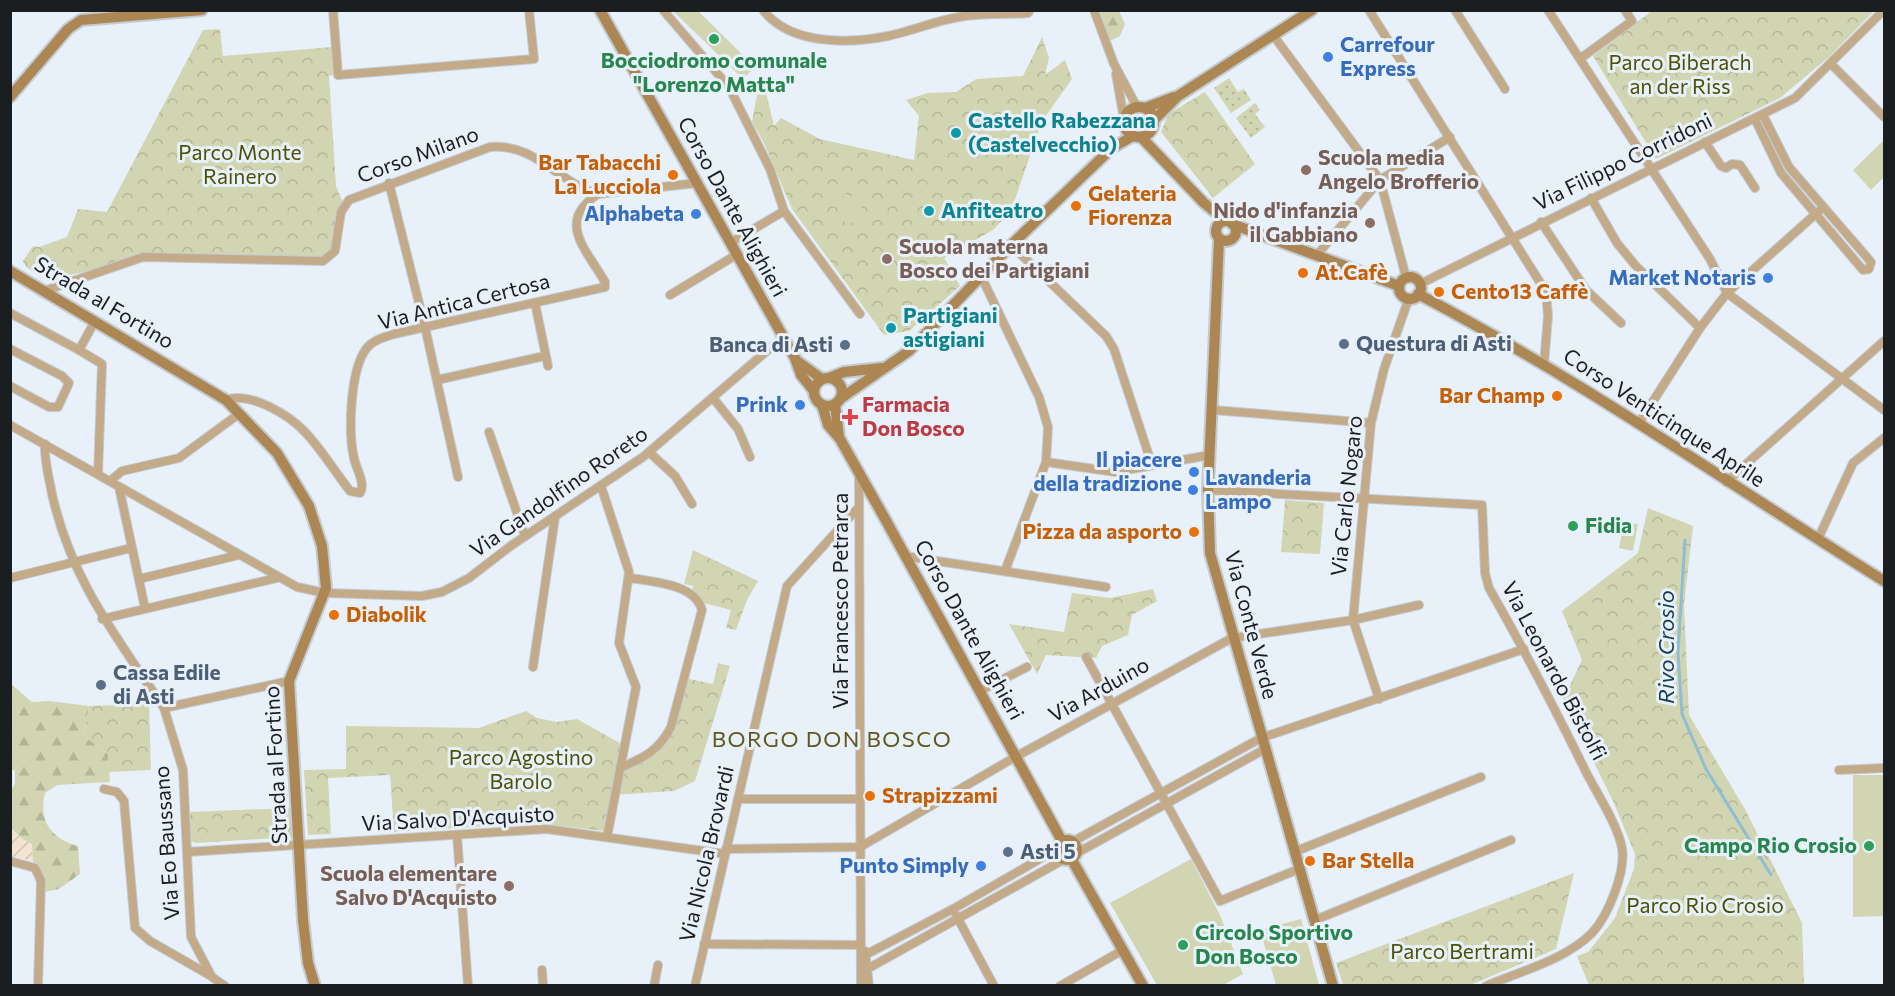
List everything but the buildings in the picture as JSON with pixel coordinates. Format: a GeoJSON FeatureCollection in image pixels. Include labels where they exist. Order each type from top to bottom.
{"type":"FeatureCollection","features":[{"type":"Feature","properties":{"kind":"street"},"geometry":{"type":"LineString","coordinates":[[10,97],[68,29],[84,15],[202,10]]}},
{"type":"Feature","properties":{"kind":"street"},"geometry":{"type":"LineString","coordinates":[[333,10],[338,75],[534,59],[529,10]]}},
{"type":"Feature","properties":{"kind":"street","name":"Corso Dante Alighieri"},"geometry":{"type":"LineString","coordinates":[[600,10],[795,358],[801,375],[813,390]]}},
{"type":"Feature","properties":{"kind":"street"},"geometry":{"type":"LineString","coordinates":[[663,10],[729,87],[770,169],[784,211],[860,314]]}},
{"type":"Feature","properties":{"kind":"street"},"geometry":{"type":"LineString","coordinates":[[763,10],[779,27],[793,34],[843,40],[886,36],[959,17],[1028,13],[1030,10]]}},
{"type":"Feature","properties":{"kind":"street"},"geometry":{"type":"LineString","coordinates":[[1094,10],[1114,63],[1154,124],[1160,156]]}},
{"type":"Feature","properties":{"kind":"street"},"geometry":{"type":"LineString","coordinates":[[1112,148],[1130,110],[1178,96],[1312,10]]}},
{"type":"Feature","properties":{"kind":"street"},"geometry":{"type":"LineString","coordinates":[[1369,10],[1513,235],[1546,292],[1548,310],[1544,364]]}},
{"type":"Feature","properties":{"kind":"street"},"geometry":{"type":"LineString","coordinates":[[1455,10],[1505,90]]}},
{"type":"Feature","properties":{"kind":"street"},"geometry":{"type":"LineString","coordinates":[[1548,10],[1710,259],[1727,293],[1884,410]]}},
{"type":"Feature","properties":{"kind":"street"},"geometry":{"type":"LineString","coordinates":[[1581,58],[1632,21],[1625,10]]}},
{"type":"Feature","properties":{"kind":"street","name":"Via Filippo Corridoni"},"geometry":{"type":"LineString","coordinates":[[1415,292],[1513,235],[1795,98],[1884,10]]}},
{"type":"Feature","properties":{"kind":"street"},"geometry":{"type":"LineString","coordinates":[[1273,36],[1380,180],[1403,282]]}},
{"type":"Feature","properties":{"kind":"street"},"geometry":{"type":"LineString","coordinates":[[1114,63],[1124,122],[1204,203],[1226,232]]}},
{"type":"Feature","properties":{"kind":"street"},"geometry":{"type":"LineString","coordinates":[[1831,64],[1884,117]]}},
{"type":"Feature","properties":{"kind":"street"},"geometry":{"type":"LineString","coordinates":[[887,367],[844,372],[825,378],[813,390],[815,399],[822,405],[837,402],[887,367],[926,335],[1011,245],[1112,148],[1137,137],[1154,124],[1178,96]]}},
{"type":"Feature","properties":{"kind":"street"},"geometry":{"type":"LineString","coordinates":[[1755,119],[1781,172],[1863,270],[1869,269],[1871,262],[1789,167],[1763,115]]}},
{"type":"Feature","properties":{"kind":"street"},"geometry":{"type":"LineString","coordinates":[[1317,255],[1380,180],[1450,137]]}},
{"type":"Feature","properties":{"kind":"street"},"geometry":{"type":"LineString","coordinates":[[1705,142],[1721,166],[1726,168],[1732,164],[1740,165],[1755,188]]}},
{"type":"Feature","properties":{"kind":"street","name":"Corso Milano"},"geometry":{"type":"LineString","coordinates":[[44,291],[143,257],[319,262],[330,258],[336,247],[344,205],[360,194],[482,148],[501,146],[533,154],[585,189],[598,194]]}},
{"type":"Feature","properties":{"kind":"street"},"geometry":{"type":"LineString","coordinates":[[389,183],[425,327],[458,477]]}},
{"type":"Feature","properties":{"kind":"street"},"geometry":{"type":"LineString","coordinates":[[598,194],[698,183]]}},
{"type":"Feature","properties":{"kind":"street","name":"Via Antica Certosa"},"geometry":{"type":"LineString","coordinates":[[226,400],[237,398],[255,402],[293,422],[309,436],[350,491],[360,493],[363,486],[352,446],[354,390],[359,364],[372,343],[394,334],[605,286],[578,236],[576,226],[578,212],[598,194]]}},
{"type":"Feature","properties":{"kind":"street"},"geometry":{"type":"LineString","coordinates":[[1591,198],[1617,243],[1635,265],[1700,328]]}},
{"type":"Feature","properties":{"kind":"street"},"geometry":{"type":"LineString","coordinates":[[1639,423],[1700,328],[1727,293],[1824,207]]}},
{"type":"Feature","properties":{"kind":"street"},"geometry":{"type":"LineString","coordinates":[[730,243],[784,211]]}},
{"type":"Feature","properties":{"kind":"street"},"geometry":{"type":"LineString","coordinates":[[1541,222],[1586,290],[1621,323]]}},
{"type":"Feature","properties":{"kind":"street","name":"Corso Venticinque Aprile"},"geometry":{"type":"LineString","coordinates":[[1226,232],[1261,233],[1317,255],[1403,282],[1413,277],[1415,292]]}},
{"type":"Feature","properties":{"kind":"street","name":"Via Conte Verde"},"geometry":{"type":"LineString","coordinates":[[1226,232],[1220,263],[1210,455],[1210,553],[1232,638],[1333,986]]}},
{"type":"Feature","properties":{"kind":"street"},"geometry":{"type":"LineString","coordinates":[[1011,245],[1106,336],[1114,349],[1152,465]]}},
{"type":"Feature","properties":{"kind":"street"},"geometry":{"type":"LineString","coordinates":[[670,295],[736,255]]}},
{"type":"Feature","properties":{"kind":"street","name":"Strada al Fortino"},"geometry":{"type":"LineString","coordinates":[[10,271],[226,400],[277,453],[309,506],[324,556],[325,593],[289,681],[306,941],[308,963],[315,986]]}},
{"type":"Feature","properties":{"kind":"street"},"geometry":{"type":"LineString","coordinates":[[981,276],[1039,397],[1048,427],[1046,462],[1005,571]]}},
{"type":"Feature","properties":{"kind":"street","name":"Corso Venticinque Aprile"},"geometry":{"type":"LineString","coordinates":[[1403,282],[1402,296],[1415,292],[1544,364],[1884,581]]}},
{"type":"Feature","properties":{"kind":"street","name":"Via Carlo Nogaro"},"geometry":{"type":"LineString","coordinates":[[1379,699],[1353,620],[1371,423],[1384,369],[1415,292]]}},
{"type":"Feature","properties":{"kind":"street"},"geometry":{"type":"LineString","coordinates":[[536,303],[548,366]]}},
{"type":"Feature","properties":{"kind":"street"},"geometry":{"type":"LineString","coordinates":[[10,313],[102,364],[99,474]]}},
{"type":"Feature","properties":{"kind":"street"},"geometry":{"type":"LineString","coordinates":[[79,350],[95,321]]}},
{"type":"Feature","properties":{"kind":"street","name":"Via Gandolfino Roreto"},"geometry":{"type":"LineString","coordinates":[[10,425],[277,578],[297,587],[325,593],[397,597],[442,592],[469,578],[525,536],[649,452],[782,338]]}},
{"type":"Feature","properties":{"kind":"street"},"geometry":{"type":"LineString","coordinates":[[1726,482],[1884,341]]}},
{"type":"Feature","properties":{"kind":"street"},"geometry":{"type":"LineString","coordinates":[[10,350],[62,376],[69,383],[57,407],[39,402],[10,386]]}},
{"type":"Feature","properties":{"kind":"street"},"geometry":{"type":"LineString","coordinates":[[437,380],[540,357]]}},
{"type":"Feature","properties":{"kind":"street","name":"Corso Dante Alighieri"},"geometry":{"type":"LineString","coordinates":[[795,358],[825,378]]}},
{"type":"Feature","properties":{"kind":"street"},"geometry":{"type":"LineString","coordinates":[[825,378],[841,385],[837,402]]}},
{"type":"Feature","properties":{"kind":"street"},"geometry":{"type":"LineString","coordinates":[[712,398],[738,429],[750,457]]}},
{"type":"Feature","properties":{"kind":"street","name":"Corso Dante Alighieri"},"geometry":{"type":"LineString","coordinates":[[837,402],[840,439]]}},
{"type":"Feature","properties":{"kind":"street","name":"Corso Dante Alighieri"},"geometry":{"type":"LineString","coordinates":[[822,405],[828,425],[840,439],[1064,844]]}},
{"type":"Feature","properties":{"kind":"street"},"geometry":{"type":"LineString","coordinates":[[1213,410],[1371,423]]}},
{"type":"Feature","properties":{"kind":"street"},"geometry":{"type":"LineString","coordinates":[[110,481],[122,471],[179,458],[240,413]]}},
{"type":"Feature","properties":{"kind":"street"},"geometry":{"type":"LineString","coordinates":[[489,432],[525,536]]}},
{"type":"Feature","properties":{"kind":"street"},"geometry":{"type":"LineString","coordinates":[[1818,539],[1853,463],[1884,438]]}},
{"type":"Feature","properties":{"kind":"street","name":"Via Eo Baussano"},"geometry":{"type":"LineString","coordinates":[[45,444],[44,457],[60,529],[75,563],[102,619],[164,708],[183,770],[191,938],[212,977],[225,986]]}},
{"type":"Feature","properties":{"kind":"street"},"geometry":{"type":"LineString","coordinates":[[649,452],[675,476],[692,504]]}},
{"type":"Feature","properties":{"kind":"street"},"geometry":{"type":"LineString","coordinates":[[1046,462],[1115,472],[1210,455]]}},
{"type":"Feature","properties":{"kind":"street","name":"Via Francesco Petrarca"},"geometry":{"type":"LineString","coordinates":[[859,473],[857,508],[861,986]]}},
{"type":"Feature","properties":{"kind":"street"},"geometry":{"type":"LineString","coordinates":[[601,486],[630,578],[619,643],[636,687],[607,837]]}},
{"type":"Feature","properties":{"kind":"street"},"geometry":{"type":"LineString","coordinates":[[119,487],[145,608]]}},
{"type":"Feature","properties":{"kind":"street"},"geometry":{"type":"LineString","coordinates":[[1209,490],[1364,497]]}},
{"type":"Feature","properties":{"kind":"street","name":"Via Leonardo Bistolfi"},"geometry":{"type":"LineString","coordinates":[[1364,497],[1482,505],[1487,580],[1524,649],[1622,847],[1620,877],[1611,902],[1593,932],[1575,947],[1486,986]]}},
{"type":"Feature","properties":{"kind":"street","name":"Via Nicola Brovardi"},"geometry":{"type":"LineString","coordinates":[[695,986],[787,586],[857,508]]}},
{"type":"Feature","properties":{"kind":"street"},"geometry":{"type":"LineString","coordinates":[[533,667],[555,517]]}},
{"type":"Feature","properties":{"kind":"street"},"geometry":{"type":"LineString","coordinates":[[10,579],[131,548]]}},
{"type":"Feature","properties":{"kind":"street"},"geometry":{"type":"LineString","coordinates":[[139,579],[239,555]]}},
{"type":"Feature","properties":{"kind":"street"},"geometry":{"type":"LineString","coordinates":[[905,556],[1106,588]]}},
{"type":"Feature","properties":{"kind":"street"},"geometry":{"type":"LineString","coordinates":[[102,619],[277,578]]}},
{"type":"Feature","properties":{"kind":"street"},"geometry":{"type":"LineString","coordinates":[[620,768],[649,755],[663,743],[671,727],[702,610],[700,602],[693,593],[630,578]]}},
{"type":"Feature","properties":{"kind":"street"},"geometry":{"type":"LineString","coordinates":[[1232,638],[1353,620],[1419,605]]}},
{"type":"Feature","properties":{"kind":"street","name":"Via Arduino"},"geometry":{"type":"LineString","coordinates":[[860,847],[1017,756],[1232,638]]}},
{"type":"Feature","properties":{"kind":"street"},"geometry":{"type":"LineString","coordinates":[[867,954],[953,909],[1064,844],[1263,743],[1379,699],[1524,649]]}},
{"type":"Feature","properties":{"kind":"street"},"geometry":{"type":"LineString","coordinates":[[1086,657],[1220,901],[1299,869]]}},
{"type":"Feature","properties":{"kind":"street"},"geometry":{"type":"LineString","coordinates":[[980,691],[1027,667]]}},
{"type":"Feature","properties":{"kind":"street"},"geometry":{"type":"LineString","coordinates":[[164,708],[289,681]]}},
{"type":"Feature","properties":{"kind":"street"},"geometry":{"type":"LineString","coordinates":[[869,968],[1168,804],[1263,743]]}},
{"type":"Feature","properties":{"kind":"street"},"geometry":{"type":"LineString","coordinates":[[1839,770],[1884,768]]}},
{"type":"Feature","properties":{"kind":"street"},"geometry":{"type":"LineString","coordinates":[[1294,852],[1480,777]]}},
{"type":"Feature","properties":{"kind":"street"},"geometry":{"type":"LineString","coordinates":[[104,789],[117,792],[124,801],[135,928],[168,953],[212,977]]}},
{"type":"Feature","properties":{"kind":"street"},"geometry":{"type":"LineString","coordinates":[[738,799],[860,799]]}},
{"type":"Feature","properties":{"kind":"street","name":"Via Salvo D'Acquisto"},"geometry":{"type":"LineString","coordinates":[[187,852],[547,830],[726,851],[860,847]]}},
{"type":"Feature","properties":{"kind":"street"},"geometry":{"type":"LineString","coordinates":[[457,835],[468,986]]}},
{"type":"Feature","properties":{"kind":"street"},"geometry":{"type":"LineString","coordinates":[[1315,920],[1511,840]]}},
{"type":"Feature","properties":{"kind":"street"},"geometry":{"type":"LineString","coordinates":[[1064,844],[1143,986]]}},
{"type":"Feature","properties":{"kind":"street"},"geometry":{"type":"LineString","coordinates":[[1064,844],[1070,857]]}},
{"type":"Feature","properties":{"kind":"street"},"geometry":{"type":"LineString","coordinates":[[10,861],[35,868],[41,881],[38,986]]}},
{"type":"Feature","properties":{"kind":"street"},"geometry":{"type":"LineString","coordinates":[[953,909],[994,986]]}},
{"type":"Feature","properties":{"kind":"street"},"geometry":{"type":"LineString","coordinates":[[704,944],[861,945],[867,954],[869,986]]}},
{"type":"Feature","properties":{"kind":"street"},"geometry":{"type":"LineString","coordinates":[[1060,986],[1124,950]]}},
{"type":"Feature","properties":{"kind":"street"},"geometry":{"type":"LineString","coordinates":[[654,986],[658,965]]}},
{"type":"Feature","properties":{"kind":"street"},"geometry":{"type":"LineString","coordinates":[[542,970],[543,986]]}},
{"type":"Feature","properties":{"kind":"shaded area"},"geometry":{"type":"Polygon","coordinates":[[[10,828],[32,844],[33,861],[11,856],[10,828]]]}},
{"type":"Feature","properties":{"kind":"green space","name":"Parco Biberach an der Riss"},"geometry":{"type":"Polygon","coordinates":[[[1653,10],[1874,11],[1830,56],[1780,98],[1656,159],[1593,56],[1653,10]]]}},
{"type":"Feature","properties":{"kind":"green space","name":"Bocciodromo comunale \"Lorenzo Matta\""},"geometry":{"type":"Polygon","coordinates":[[[673,11],[698,11],[755,67],[743,79],[673,11]]]}},
{"type":"Feature","properties":{"kind":"green space"},"geometry":{"type":"Polygon","coordinates":[[[1100,11],[1119,11],[1125,24],[1120,36],[1110,41],[1100,11]]]}},
{"type":"Feature","properties":{"kind":"green space","name":"Parco Monte Rainero"},"geometry":{"type":"Polygon","coordinates":[[[220,29],[223,56],[332,47],[333,75],[329,76],[336,186],[344,205],[330,257],[163,257],[53,278],[52,272],[40,264],[35,273],[26,267],[23,261],[33,246],[39,247],[67,237],[78,209],[107,212],[203,30],[220,29]]]}},
{"type":"Feature","properties":{"kind":"green space"},"geometry":{"type":"Polygon","coordinates":[[[1042,37],[1049,58],[1045,75],[1065,60],[1072,79],[1042,121],[1011,211],[993,230],[944,258],[960,286],[909,331],[884,335],[792,209],[763,141],[752,122],[761,72],[774,126],[781,118],[820,139],[914,160],[919,116],[906,100],[928,93],[956,92],[976,79],[1023,76],[1042,37]]]}},
{"type":"Feature","properties":{"kind":"green space"},"geometry":{"type":"Polygon","coordinates":[[[1229,78],[1238,92],[1244,89],[1251,100],[1231,113],[1214,88],[1229,78]]]}},
{"type":"Feature","properties":{"kind":"green space"},"geometry":{"type":"Polygon","coordinates":[[[1205,92],[1255,164],[1213,198],[1161,132],[1168,114],[1205,92]]]}},
{"type":"Feature","properties":{"kind":"green space"},"geometry":{"type":"Polygon","coordinates":[[[1255,103],[1260,110],[1255,114],[1265,127],[1251,138],[1236,118],[1255,103]]]}},
{"type":"Feature","properties":{"kind":"green space"},"geometry":{"type":"Polygon","coordinates":[[[1884,140],[1884,177],[1871,190],[1853,170],[1884,140]]]}},
{"type":"Feature","properties":{"kind":"green space"},"geometry":{"type":"Polygon","coordinates":[[[844,193],[862,203],[859,220],[848,224],[839,217],[844,193]]]}},
{"type":"Feature","properties":{"kind":"green space"},"geometry":{"type":"Polygon","coordinates":[[[1285,500],[1324,503],[1320,554],[1281,552],[1285,500]]]}},
{"type":"Feature","properties":{"kind":"green space","name":"Parco Rio Crosio"},"geometry":{"type":"Polygon","coordinates":[[[1648,508],[1693,526],[1684,605],[1689,715],[1746,811],[1802,923],[1804,985],[1589,985],[1577,956],[1588,952],[1615,918],[1634,869],[1635,854],[1613,801],[1563,700],[1582,660],[1562,611],[1638,553],[1648,508]]]}},
{"type":"Feature","properties":{"kind":"green space"},"geometry":{"type":"Polygon","coordinates":[[[1624,522],[1638,524],[1633,551],[1619,548],[1624,522]]]}},
{"type":"Feature","properties":{"kind":"green space"},"geometry":{"type":"Polygon","coordinates":[[[693,550],[758,581],[747,600],[736,630],[726,628],[731,610],[700,602],[692,593],[693,586],[684,584],[693,550]]]}},
{"type":"Feature","properties":{"kind":"green space"},"geometry":{"type":"Polygon","coordinates":[[[1153,589],[1157,601],[1132,615],[1128,635],[1102,646],[1096,658],[1046,655],[1037,674],[1009,624],[1064,632],[1072,593],[1110,598],[1153,589]]]}},
{"type":"Feature","properties":{"kind":"green space","name":"Parco Agostino Barolo"},"geometry":{"type":"Polygon","coordinates":[[[718,663],[730,666],[695,781],[674,791],[611,795],[604,831],[539,823],[394,832],[390,775],[328,778],[331,834],[308,835],[304,770],[346,769],[346,726],[479,728],[526,711],[537,718],[557,722],[577,719],[625,746],[620,767],[663,743],[681,684],[689,679],[713,684],[718,663]]]}},
{"type":"Feature","properties":{"kind":"green space"},"geometry":{"type":"Polygon","coordinates":[[[11,684],[32,702],[49,701],[89,706],[84,736],[108,754],[110,782],[57,785],[45,793],[44,812],[49,827],[61,839],[78,846],[80,874],[59,889],[40,893],[32,844],[21,838],[11,828],[10,793],[15,783],[15,771],[10,768],[11,684]]]}},
{"type":"Feature","properties":{"kind":"green space"},"geometry":{"type":"Polygon","coordinates":[[[149,704],[151,770],[109,772],[108,754],[84,736],[89,706],[149,704]]]}},
{"type":"Feature","properties":{"kind":"green space","name":"Campo Rio Crosio"},"geometry":{"type":"Polygon","coordinates":[[[1853,775],[1884,775],[1884,916],[1853,917],[1853,775]]]}},
{"type":"Feature","properties":{"kind":"green space"},"geometry":{"type":"Polygon","coordinates":[[[291,808],[293,837],[196,843],[190,841],[189,812],[291,808]]]}},
{"type":"Feature","properties":{"kind":"green space","name":"Circolo Sportivo Don Bosco"},"geometry":{"type":"Polygon","coordinates":[[[1191,859],[1220,915],[1243,974],[1223,985],[1157,985],[1110,903],[1191,859]]]}},
{"type":"Feature","properties":{"kind":"green space","name":"Parco Bertrami"},"geometry":{"type":"Polygon","coordinates":[[[1574,873],[1556,949],[1470,985],[1343,985],[1336,963],[1574,873]]]}},
{"type":"Feature","properties":{"kind":"green space"},"geometry":{"type":"Polygon","coordinates":[[[1301,919],[1319,985],[1276,985],[1260,930],[1301,919]]]}},
{"type":"Feature","properties":{"kind":"waterway","name":"Rivo Crosio"},"geometry":{"type":"LineString","coordinates":[[1685,540],[1678,652],[1682,714],[1706,769],[1771,875]]}},
{"type":"Feature","properties":{"kind":"place","name":"Bocciodromo comunale \"Lorenzo Matta\""},"geometry":{"type":"Point","coordinates":[714,39]}},
{"type":"Feature","properties":{"kind":"place","name":"Carrefour Express"},"geometry":{"type":"Point","coordinates":[1328,57]}},
{"type":"Feature","properties":{"kind":"place","name":"Castello Rabezzana (Castelvecchio)"},"geometry":{"type":"Point","coordinates":[956,133]}},
{"type":"Feature","properties":{"kind":"place","name":"Scuola media Angelo Brofferio"},"geometry":{"type":"Point","coordinates":[1306,170]}},
{"type":"Feature","properties":{"kind":"place","name":"Bar Tabacchi La Lucciola"},"geometry":{"type":"Point","coordinates":[673,175]}},
{"type":"Feature","properties":{"kind":"place","name":"Gelateria Fiorenza"},"geometry":{"type":"Point","coordinates":[1076,206]}},
{"type":"Feature","properties":{"kind":"place","name":"Anfiteatro"},"geometry":{"type":"Point","coordinates":[929,211]}},
{"type":"Feature","properties":{"kind":"place","name":"Alphabeta"},"geometry":{"type":"Point","coordinates":[696,214]}},
{"type":"Feature","properties":{"kind":"place","name":"Nido d'infanzia il Gabbiano"},"geometry":{"type":"Point","coordinates":[1370,223]}},
{"type":"Feature","properties":{"kind":"place","name":"Scuola materna Bosco dei Partigiani"},"geometry":{"type":"Point","coordinates":[887,259]}},
{"type":"Feature","properties":{"kind":"place","name":"At.Cafè"},"geometry":{"type":"Point","coordinates":[1303,273]}},
{"type":"Feature","properties":{"kind":"place","name":"Market Notaris"},"geometry":{"type":"Point","coordinates":[1768,278]}},
{"type":"Feature","properties":{"kind":"place","name":"Cento13 Caffè"},"geometry":{"type":"Point","coordinates":[1439,292]}},
{"type":"Feature","properties":{"kind":"place","name":"Partigiani astigiani"},"geometry":{"type":"Point","coordinates":[891,328]}},
{"type":"Feature","properties":{"kind":"place","name":"Questura di Asti"},"geometry":{"type":"Point","coordinates":[1344,344]}},
{"type":"Feature","properties":{"kind":"place","name":"Banca di Asti"},"geometry":{"type":"Point","coordinates":[845,345]}},
{"type":"Feature","properties":{"kind":"place","name":"Bar Champ"},"geometry":{"type":"Point","coordinates":[1557,396]}},
{"type":"Feature","properties":{"kind":"place","name":"Prink"},"geometry":{"type":"Point","coordinates":[800,405]}},
{"type":"Feature","properties":{"kind":"place","name":"Farmacia Don Bosco"},"geometry":{"type":"Point","coordinates":[850,417]}},
{"type":"Feature","properties":{"kind":"place","name":"Il piacere della tradizione"},"geometry":{"type":"Point","coordinates":[1194,472]}},
{"type":"Feature","properties":{"kind":"place","name":"Lavanderia Lampo"},"geometry":{"type":"Point","coordinates":[1193,490]}},
{"type":"Feature","properties":{"kind":"place","name":"Fidia"},"geometry":{"type":"Point","coordinates":[1573,526]}},
{"type":"Feature","properties":{"kind":"place","name":"Pizza da asporto"},"geometry":{"type":"Point","coordinates":[1194,532]}},
{"type":"Feature","properties":{"kind":"place","name":"Diabolik"},"geometry":{"type":"Point","coordinates":[334,615]}},
{"type":"Feature","properties":{"kind":"place","name":"Cassa Edile di Asti"},"geometry":{"type":"Point","coordinates":[101,685]}},
{"type":"Feature","properties":{"kind":"place","name":"Strapizzami"},"geometry":{"type":"Point","coordinates":[870,796]}},
{"type":"Feature","properties":{"kind":"place","name":"Campo Rio Crosio"},"geometry":{"type":"Point","coordinates":[1869,846]}},
{"type":"Feature","properties":{"kind":"place","name":"Asti 5"},"geometry":{"type":"Point","coordinates":[1008,852]}},
{"type":"Feature","properties":{"kind":"place","name":"Bar Stella"},"geometry":{"type":"Point","coordinates":[1310,861]}},
{"type":"Feature","properties":{"kind":"place","name":"Punto Simply"},"geometry":{"type":"Point","coordinates":[981,866]}},
{"type":"Feature","properties":{"kind":"place","name":"Scuola elementare Salvo D'Acquisto"},"geometry":{"type":"Point","coordinates":[509,886]}},
{"type":"Feature","properties":{"kind":"place","name":"Circolo Sportivo Don Bosco"},"geometry":{"type":"Point","coordinates":[1183,945]}},
{"type":"Feature","properties":{"kind":"district","name":"BORGO DON BOSCO"},"geometry":{"type":"Point","coordinates":[832,739]}}]}
